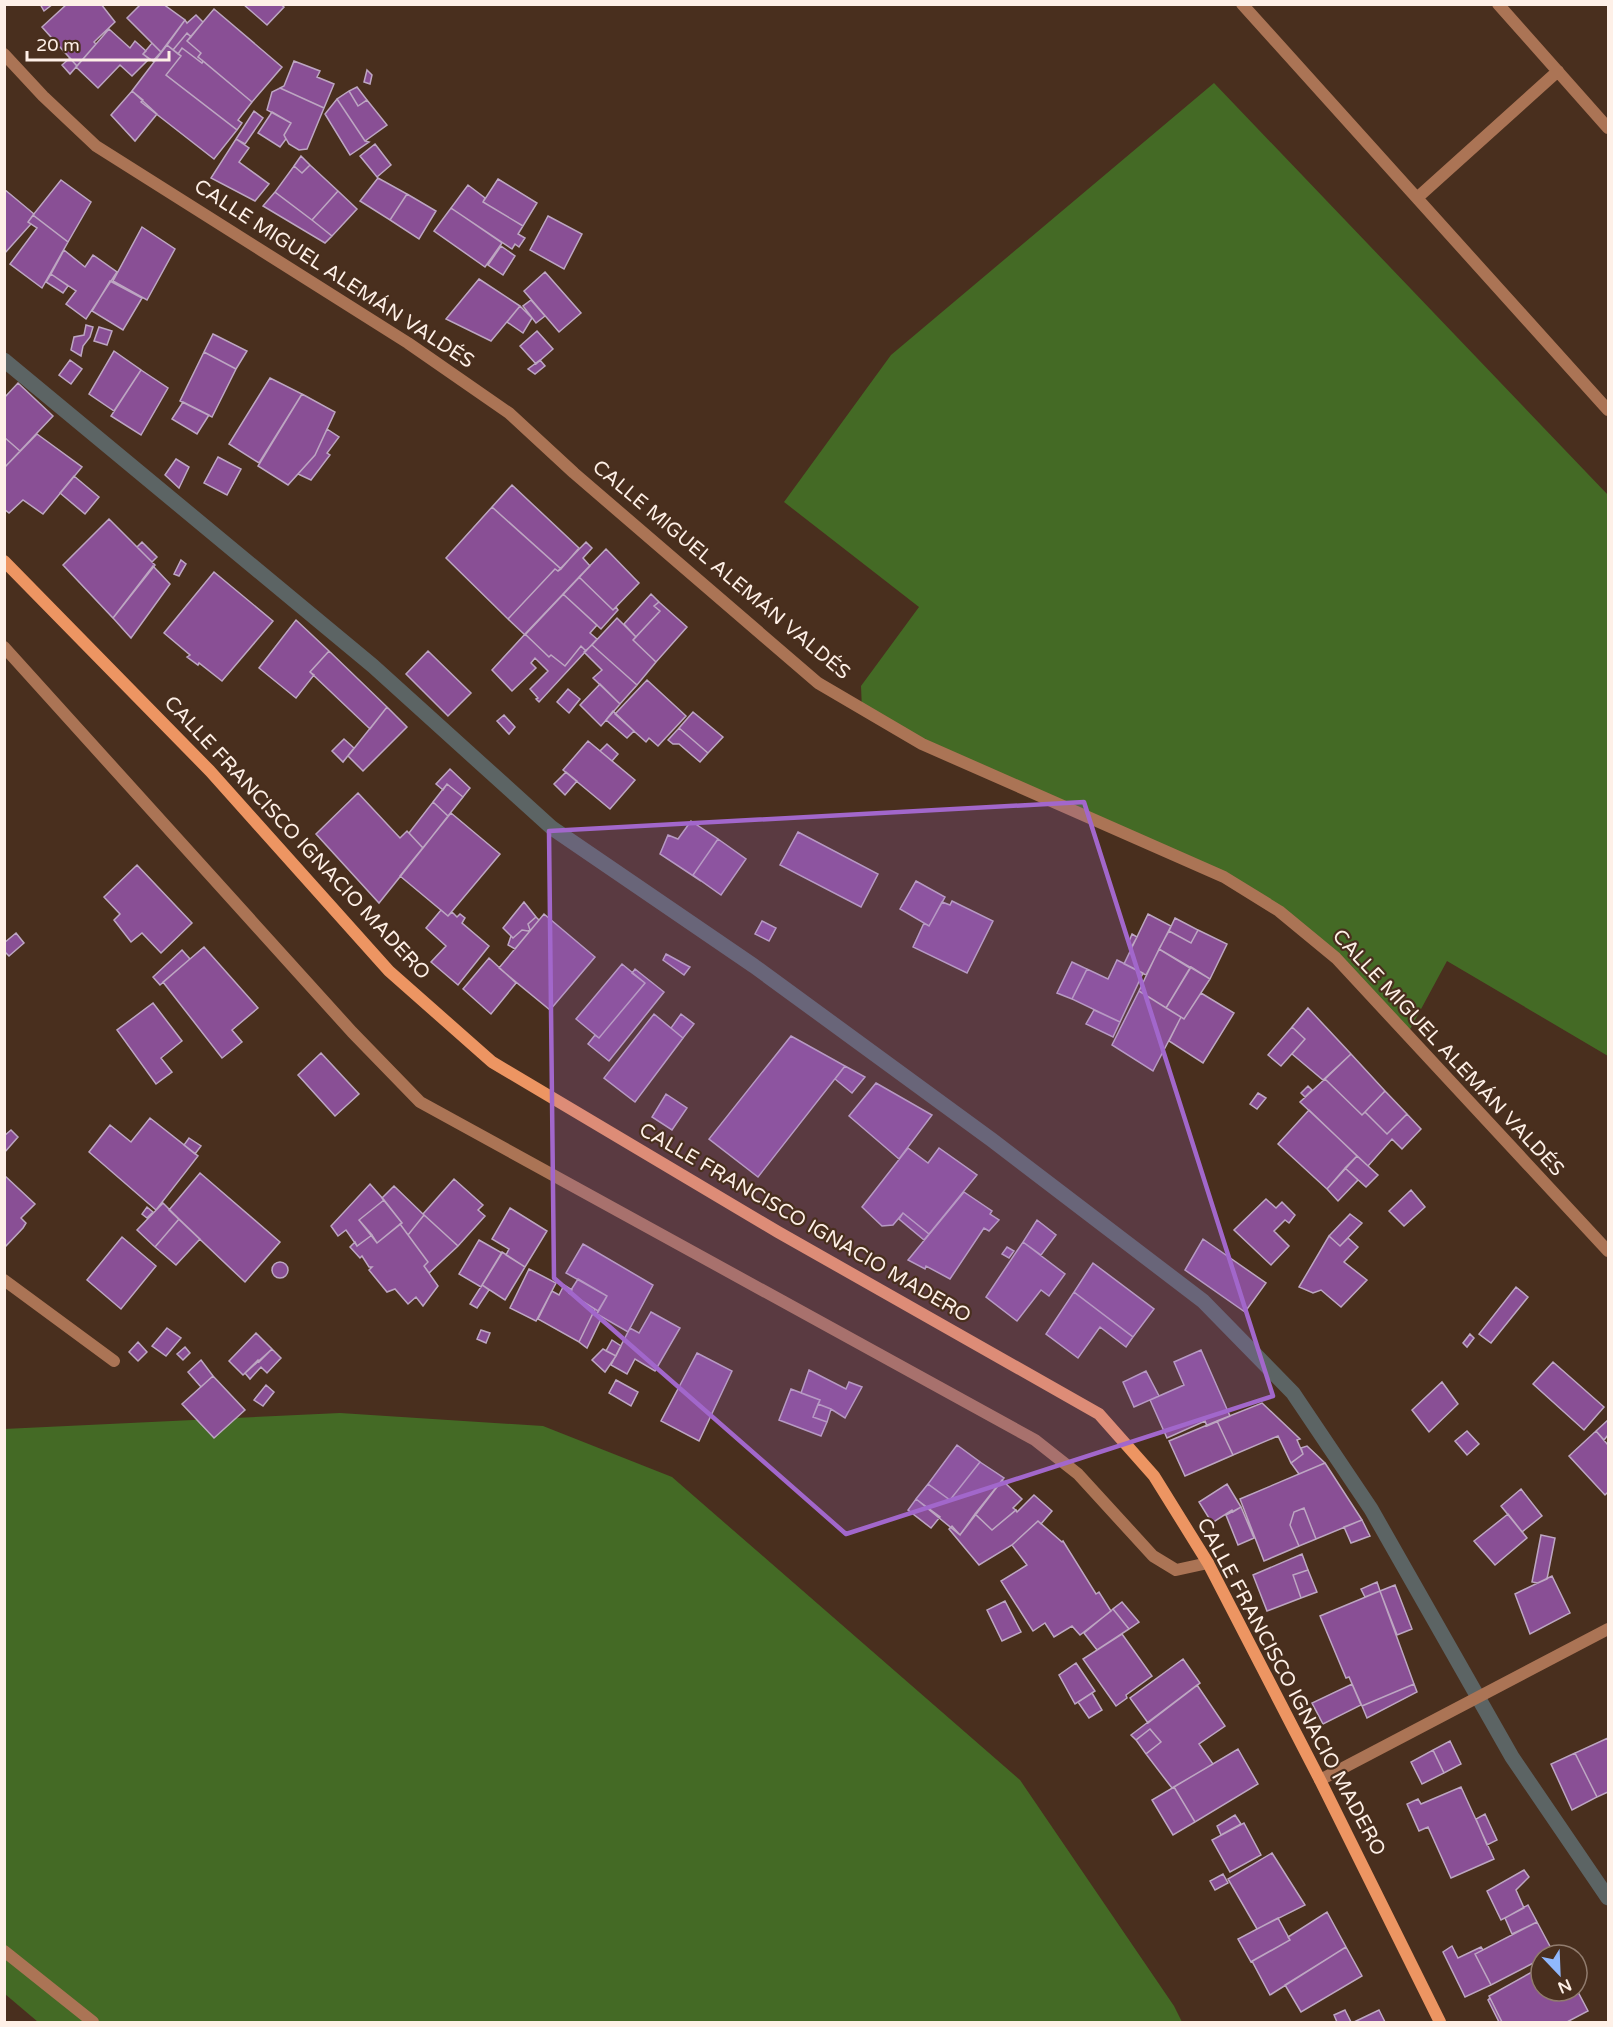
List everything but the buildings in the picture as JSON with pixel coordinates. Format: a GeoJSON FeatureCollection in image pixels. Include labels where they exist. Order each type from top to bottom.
{"type":"FeatureCollection","features":[{"type":"Feature","properties":{"kind":"main road","name":"CALLE FRANCISCO IGNACIO MADERO"},"geometry":{"type":"LineString","coordinates":[[4,561],[210,771],[389,971],[492,1062],[778,1232],[1099,1414],[1154,1476],[1208,1563],[1320,1780],[1440,2022]]}},
{"type":"Feature","properties":{"kind":"street"},"geometry":{"type":"LineString","coordinates":[[1242,4],[1608,410]]}},
{"type":"Feature","properties":{"kind":"street"},"geometry":{"type":"LineString","coordinates":[[1498,4],[1608,128]]}},
{"type":"Feature","properties":{"kind":"street","name":"CALLE MIGUEL ALEMÁN VALDÉS"},"geometry":{"type":"LineString","coordinates":[[4,54],[43,96],[96,146],[408,343],[509,413],[574,473],[818,684],[922,744],[1224,877],[1279,911],[1336,958],[1608,1251]]}},
{"type":"Feature","properties":{"kind":"street"},"geometry":{"type":"LineString","coordinates":[[1417,198],[1558,72]]}},
{"type":"Feature","properties":{"kind":"street"},"geometry":{"type":"LineString","coordinates":[[4,647],[352,1032],[420,1102],[1035,1440],[1078,1474],[1153,1556],[1176,1570],[1208,1563]]}},
{"type":"Feature","properties":{"kind":"street"},"geometry":{"type":"LineString","coordinates":[[4,1280],[114,1360]]}},
{"type":"Feature","properties":{"kind":"street"},"geometry":{"type":"LineString","coordinates":[[1320,1780],[1608,1629]]}},
{"type":"Feature","properties":{"kind":"street"},"geometry":{"type":"LineString","coordinates":[[4,1951],[93,2022]]}},
{"type":"Feature","properties":{"kind":"highlighted area"},"geometry":{"type":"Polygon","coordinates":[[[1084,802],[1273,1396],[846,1534],[554,1278],[549,831],[1084,802]]]}},
{"type":"Feature","properties":{"kind":"green space"},"geometry":{"type":"Polygon","coordinates":[[[1214,83],[1608,495],[1608,1056],[1447,961],[1407,1035],[1336,958],[1224,877],[922,744],[862,710],[861,686],[919,607],[784,502],[891,355],[1214,83]]]}},
{"type":"Feature","properties":{"kind":"green space"},"geometry":{"type":"Polygon","coordinates":[[[340,1413],[543,1426],[672,1477],[1020,1780],[1174,2006],[1182,2022],[38,2022],[5,1994],[4,1429],[340,1413]]]}},
{"type":"Feature","properties":{"kind":"waterway"},"geometry":{"type":"LineString","coordinates":[[4,360],[373,666],[552,828],[754,966],[992,1140],[1203,1301],[1293,1393],[1371,1509],[1512,1757],[1608,1898]]}}]}
